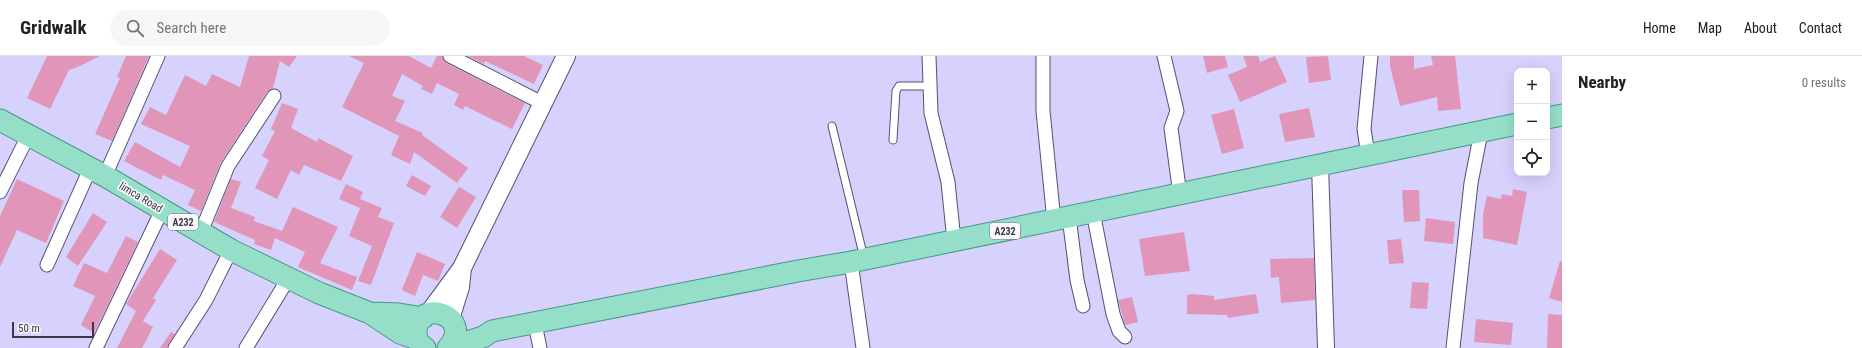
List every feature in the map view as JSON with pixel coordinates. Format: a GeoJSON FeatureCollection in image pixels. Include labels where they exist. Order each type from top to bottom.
{"type":"FeatureCollection","features":[{"type":"Feature","properties":{"kind":"main road"},"geometry":{"type":"LineString","coordinates":[[419,344],[416,330],[418,323],[426,316],[462,268],[566,56]]}},
{"type":"Feature","properties":{"kind":"main road"},"geometry":{"type":"LineString","coordinates":[[1550,117],[1562,115]]}},
{"type":"Feature","properties":{"kind":"main road","name":"limca Road"},"geometry":{"type":"LineString","coordinates":[[0,120],[97,172],[231,250],[288,278],[370,314],[419,344]]}},
{"type":"Feature","properties":{"kind":"main road","name":"A232"},"geometry":{"type":"LineString","coordinates":[[448,348],[483,337],[492,332],[798,271],[858,261],[1514,125]]}},
{"type":"Feature","properties":{"kind":"main road"},"geometry":{"type":"LineString","coordinates":[[448,348],[455,336],[455,330],[451,320],[460,287],[462,268]]}},
{"type":"Feature","properties":{"kind":"main road","name":"limca Road"},"geometry":{"type":"LineString","coordinates":[[370,314],[426,316],[442,314],[451,320]]}},
{"type":"Feature","properties":{"kind":"main road","name":"A232"},"geometry":{"type":"LineString","coordinates":[[451,320],[492,332]]}},
{"type":"Feature","properties":{"kind":"street"},"geometry":{"type":"LineString","coordinates":[[46,265],[158,56]]}},
{"type":"Feature","properties":{"kind":"street"},"geometry":{"type":"LineString","coordinates":[[450,56],[542,103]]}},
{"type":"Feature","properties":{"kind":"street"},"geometry":{"type":"LineString","coordinates":[[929,56],[932,113],[948,182],[954,241]]}},
{"type":"Feature","properties":{"kind":"street"},"geometry":{"type":"LineString","coordinates":[[1043,56],[1043,111],[1061,219],[1083,306]]}},
{"type":"Feature","properties":{"kind":"street"},"geometry":{"type":"LineString","coordinates":[[1164,56],[1177,111],[1170,128],[1180,195]]}},
{"type":"Feature","properties":{"kind":"street"},"geometry":{"type":"LineString","coordinates":[[1368,155],[1364,129],[1371,56]]}},
{"type":"Feature","properties":{"kind":"street"},"geometry":{"type":"LineString","coordinates":[[201,232],[228,166],[274,96]]}},
{"type":"Feature","properties":{"kind":"street"},"geometry":{"type":"LineString","coordinates":[[1453,348],[1471,183],[1481,132]]}},
{"type":"Feature","properties":{"kind":"street"},"geometry":{"type":"LineString","coordinates":[[0,192],[28,136]]}},
{"type":"Feature","properties":{"kind":"street"},"geometry":{"type":"LineString","coordinates":[[1320,165],[1326,348]]}},
{"type":"Feature","properties":{"kind":"street"},"geometry":{"type":"LineString","coordinates":[[96,348],[162,210]]}},
{"type":"Feature","properties":{"kind":"street"},"geometry":{"type":"LineString","coordinates":[[1093,212],[1113,314],[1119,331],[1125,337]]}},
{"type":"Feature","properties":{"kind":"street"},"geometry":{"type":"LineString","coordinates":[[175,348],[206,300],[231,250]]}},
{"type":"Feature","properties":{"kind":"street"},"geometry":{"type":"LineString","coordinates":[[858,261],[863,348]]}},
{"type":"Feature","properties":{"kind":"street"},"geometry":{"type":"LineString","coordinates":[[246,348],[288,278]]}},
{"type":"Feature","properties":{"kind":"street"},"geometry":{"type":"LineString","coordinates":[[535,324],[540,348]]}},
{"type":"Feature","properties":{"kind":"lane"},"geometry":{"type":"LineString","coordinates":[[893,140],[896,91],[899,86],[930,86]]}},
{"type":"Feature","properties":{"kind":"lane"},"geometry":{"type":"LineString","coordinates":[[832,126],[858,261]]}},
{"type":"Feature","properties":{"kind":"building"},"geometry":{"type":"Polygon","coordinates":[[[47,56],[100,56],[69,70],[50,109],[27,98],[47,56]]]}},
{"type":"Feature","properties":{"kind":"building"},"geometry":{"type":"Polygon","coordinates":[[[126,56],[149,56],[112,141],[95,134],[120,78],[117,77],[126,56]]]}},
{"type":"Feature","properties":{"kind":"building"},"geometry":{"type":"Polygon","coordinates":[[[249,56],[297,56],[289,67],[280,61],[273,88],[267,92],[221,162],[201,211],[188,205],[195,190],[163,175],[161,180],[124,161],[135,142],[180,167],[190,146],[141,124],[150,107],[166,115],[185,75],[206,86],[212,74],[240,87],[249,56]]]}},
{"type":"Feature","properties":{"kind":"building"},"geometry":{"type":"Polygon","coordinates":[[[349,56],[409,56],[431,68],[437,56],[442,56],[446,63],[525,103],[512,129],[465,106],[463,110],[454,105],[459,94],[437,83],[432,94],[421,89],[423,86],[402,74],[392,96],[405,101],[395,121],[423,133],[422,135],[468,168],[457,183],[414,152],[410,164],[391,155],[399,136],[342,107],[364,63],[349,56]]]}},
{"type":"Feature","properties":{"kind":"building"},"geometry":{"type":"Polygon","coordinates":[[[468,56],[524,56],[543,65],[534,84],[485,61],[484,64],[468,56]]]}},
{"type":"Feature","properties":{"kind":"building"},"geometry":{"type":"Polygon","coordinates":[[[1203,56],[1225,56],[1228,67],[1207,73],[1203,56]]]}},
{"type":"Feature","properties":{"kind":"building"},"geometry":{"type":"Polygon","coordinates":[[[1243,56],[1258,56],[1260,62],[1275,56],[1287,82],[1240,102],[1228,75],[1247,67],[1243,56]]]}},
{"type":"Feature","properties":{"kind":"building"},"geometry":{"type":"Polygon","coordinates":[[[1328,56],[1331,80],[1309,83],[1306,57],[1328,56]]]}},
{"type":"Feature","properties":{"kind":"building"},"geometry":{"type":"Polygon","coordinates":[[[1390,56],[1414,56],[1414,69],[1433,65],[1431,56],[1455,56],[1461,109],[1438,111],[1437,97],[1400,106],[1390,66],[1390,56]]]}},
{"type":"Feature","properties":{"kind":"building"},"geometry":{"type":"Polygon","coordinates":[[[282,103],[298,109],[291,128],[317,142],[318,138],[353,156],[341,181],[304,165],[299,175],[291,170],[277,199],[255,188],[269,160],[262,156],[275,131],[271,129],[282,103]]]}},
{"type":"Feature","properties":{"kind":"building"},"geometry":{"type":"Polygon","coordinates":[[[1309,108],[1315,137],[1285,142],[1279,114],[1309,108]]]}},
{"type":"Feature","properties":{"kind":"building"},"geometry":{"type":"Polygon","coordinates":[[[1234,109],[1244,148],[1222,154],[1211,115],[1234,109]]]}},
{"type":"Feature","properties":{"kind":"building"},"geometry":{"type":"Polygon","coordinates":[[[412,175],[431,186],[425,196],[406,186],[412,175]]]}},
{"type":"Feature","properties":{"kind":"building"},"geometry":{"type":"Polygon","coordinates":[[[17,179],[64,201],[46,243],[17,230],[0,267],[0,216],[17,179]]]}},
{"type":"Feature","properties":{"kind":"building"},"geometry":{"type":"Polygon","coordinates":[[[231,179],[241,182],[231,208],[255,217],[254,221],[282,231],[293,207],[338,227],[320,263],[357,277],[352,290],[298,267],[305,252],[275,238],[271,250],[254,244],[255,240],[214,222],[231,179]]]}},
{"type":"Feature","properties":{"kind":"building"},"geometry":{"type":"Polygon","coordinates":[[[346,184],[363,192],[360,199],[382,208],[378,217],[394,223],[371,285],[358,281],[372,246],[349,236],[360,208],[339,199],[346,184]]]}},
{"type":"Feature","properties":{"kind":"building"},"geometry":{"type":"Polygon","coordinates":[[[459,187],[476,197],[457,228],[440,217],[459,187]]]}},
{"type":"Feature","properties":{"kind":"building"},"geometry":{"type":"Polygon","coordinates":[[[1513,189],[1527,192],[1517,245],[1483,238],[1483,214],[1487,196],[1501,199],[1502,194],[1512,196],[1513,189]]]}},
{"type":"Feature","properties":{"kind":"building"},"geometry":{"type":"Polygon","coordinates":[[[1402,190],[1419,190],[1420,221],[1404,222],[1402,190]]]}},
{"type":"Feature","properties":{"kind":"building"},"geometry":{"type":"Polygon","coordinates":[[[93,213],[107,222],[78,266],[66,257],[93,213]]]}},
{"type":"Feature","properties":{"kind":"building"},"geometry":{"type":"Polygon","coordinates":[[[1426,218],[1455,222],[1453,244],[1424,241],[1426,218]]]}},
{"type":"Feature","properties":{"kind":"building"},"geometry":{"type":"Polygon","coordinates":[[[1184,232],[1190,271],[1145,276],[1139,239],[1184,232]]]}},
{"type":"Feature","properties":{"kind":"building"},"geometry":{"type":"Polygon","coordinates":[[[126,236],[138,242],[94,333],[81,325],[95,296],[73,286],[84,263],[107,273],[126,236]]]}},
{"type":"Feature","properties":{"kind":"building"},"geometry":{"type":"Polygon","coordinates":[[[1401,239],[1404,263],[1389,264],[1387,240],[1401,239]]]}},
{"type":"Feature","properties":{"kind":"building"},"geometry":{"type":"Polygon","coordinates":[[[160,249],[177,260],[153,298],[156,300],[143,321],[153,327],[142,348],[117,348],[136,311],[126,304],[160,249]]]}},
{"type":"Feature","properties":{"kind":"building"},"geometry":{"type":"Polygon","coordinates":[[[417,252],[445,264],[438,281],[423,275],[415,296],[402,290],[417,252]]]}},
{"type":"Feature","properties":{"kind":"building"},"geometry":{"type":"Polygon","coordinates":[[[1314,258],[1315,300],[1281,303],[1279,277],[1271,278],[1270,259],[1314,258]]]}},
{"type":"Feature","properties":{"kind":"building"},"geometry":{"type":"Polygon","coordinates":[[[1560,261],[1562,261],[1562,302],[1549,298],[1560,261]]]}},
{"type":"Feature","properties":{"kind":"building"},"geometry":{"type":"Polygon","coordinates":[[[1412,282],[1429,283],[1427,309],[1410,308],[1412,282]]]}},
{"type":"Feature","properties":{"kind":"building"},"geometry":{"type":"Polygon","coordinates":[[[1256,294],[1259,313],[1228,318],[1227,315],[1187,314],[1187,295],[1214,296],[1214,300],[1256,294]]]}},
{"type":"Feature","properties":{"kind":"building"},"geometry":{"type":"Polygon","coordinates":[[[1132,297],[1138,322],[1125,325],[1118,300],[1132,297]]]}},
{"type":"Feature","properties":{"kind":"building"},"geometry":{"type":"Polygon","coordinates":[[[1548,314],[1562,315],[1562,348],[1547,348],[1548,314]]]}},
{"type":"Feature","properties":{"kind":"building"},"geometry":{"type":"Polygon","coordinates":[[[1476,319],[1513,323],[1511,345],[1474,342],[1476,319]]]}},
{"type":"Feature","properties":{"kind":"building"},"geometry":{"type":"Polygon","coordinates":[[[171,332],[175,334],[167,348],[160,348],[171,332]]]}}]}
